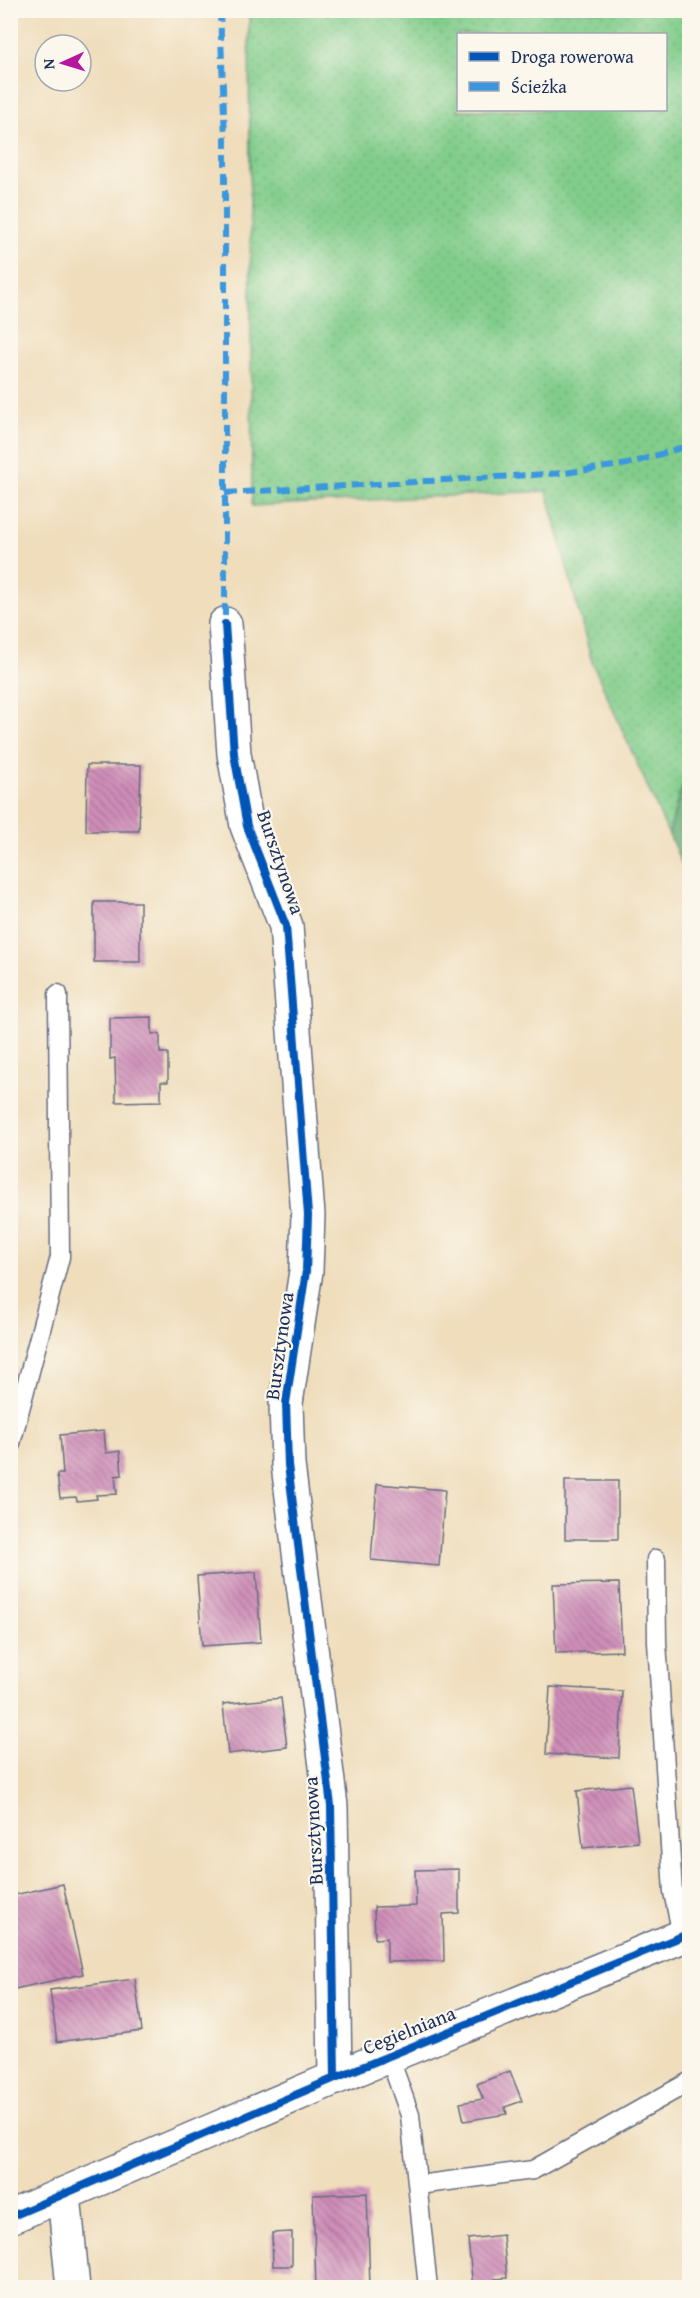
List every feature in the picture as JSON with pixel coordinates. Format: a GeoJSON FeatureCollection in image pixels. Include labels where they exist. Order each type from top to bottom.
{"type":"FeatureCollection","features":[{"type":"Feature","properties":{"kind":"street","name":"Bursztynowa"},"geometry":{"type":"LineString","coordinates":[[225,624],[234,754],[248,826],[286,926],[308,1215],[306,1270],[286,1403],[288,1465],[331,1806],[335,2078]]}},
{"type":"Feature","properties":{"kind":"street","name":"Cegielniana"},"geometry":{"type":"LineString","coordinates":[[10,2217],[335,2078],[686,1934]]}},
{"type":"Feature","properties":{"kind":"street"},"geometry":{"type":"LineString","coordinates":[[64,2194],[73,2288]]}},
{"type":"Feature","properties":{"kind":"lane"},"geometry":{"type":"LineString","coordinates":[[10,1447],[60,1257],[58,994]]}},
{"type":"Feature","properties":{"kind":"lane"},"geometry":{"type":"LineString","coordinates":[[656,1559],[657,1642],[673,1892],[686,1934]]}},
{"type":"Feature","properties":{"kind":"lane"},"geometry":{"type":"LineString","coordinates":[[389,2056],[410,2115],[428,2288]]}},
{"type":"Feature","properties":{"kind":"lane"},"geometry":{"type":"LineString","coordinates":[[418,2185],[533,2170],[689,2085]]}},
{"type":"Feature","properties":{"kind":"green space"},"geometry":{"type":"Polygon","coordinates":[[[249,11],[689,11],[690,773],[678,798],[669,835],[592,662],[547,491],[252,506],[249,11]]]}},
{"type":"Feature","properties":{"kind":"green space"},"geometry":{"type":"Polygon","coordinates":[[[689,773],[689,880],[669,835],[678,798],[689,773]]]}},
{"type":"Feature","properties":{"kind":"building"},"geometry":{"type":"Polygon","coordinates":[[[87,765],[141,765],[139,831],[86,831],[87,765]]]}},
{"type":"Feature","properties":{"kind":"building"},"geometry":{"type":"Polygon","coordinates":[[[94,902],[140,902],[140,962],[94,962],[94,902]]]}},
{"type":"Feature","properties":{"kind":"building"},"geometry":{"type":"Polygon","coordinates":[[[152,1017],[152,1034],[160,1034],[160,1053],[168,1053],[168,1082],[161,1082],[161,1101],[116,1102],[115,1058],[110,1059],[110,1018],[152,1017]]]}},
{"type":"Feature","properties":{"kind":"building"},"geometry":{"type":"Polygon","coordinates":[[[104,1431],[106,1453],[120,1451],[122,1475],[115,1476],[117,1494],[96,1495],[97,1499],[77,1501],[76,1497],[60,1498],[57,1474],[63,1474],[60,1435],[104,1431]]]}},
{"type":"Feature","properties":{"kind":"building"},"geometry":{"type":"Polygon","coordinates":[[[565,1481],[618,1481],[618,1539],[565,1539],[565,1481]]]}},
{"type":"Feature","properties":{"kind":"building"},"geometry":{"type":"Polygon","coordinates":[[[377,1484],[445,1490],[439,1566],[371,1560],[377,1484]]]}},
{"type":"Feature","properties":{"kind":"building"},"geometry":{"type":"Polygon","coordinates":[[[256,1572],[261,1642],[202,1646],[197,1576],[256,1572]]]}},
{"type":"Feature","properties":{"kind":"building"},"geometry":{"type":"Polygon","coordinates":[[[619,1583],[622,1651],[556,1653],[553,1584],[619,1583]]]}},
{"type":"Feature","properties":{"kind":"building"},"geometry":{"type":"Polygon","coordinates":[[[550,1687],[622,1691],[619,1758],[546,1754],[550,1687]]]}},
{"type":"Feature","properties":{"kind":"building"},"geometry":{"type":"Polygon","coordinates":[[[281,1698],[287,1747],[228,1754],[223,1704],[281,1698]]]}},
{"type":"Feature","properties":{"kind":"building"},"geometry":{"type":"Polygon","coordinates":[[[631,1785],[638,1842],[583,1848],[577,1791],[631,1785]]]}},
{"type":"Feature","properties":{"kind":"building"},"geometry":{"type":"Polygon","coordinates":[[[459,1869],[459,1913],[443,1914],[444,1961],[387,1962],[387,1938],[375,1939],[374,1907],[416,1906],[415,1870],[459,1869]]]}},
{"type":"Feature","properties":{"kind":"building"},"geometry":{"type":"Polygon","coordinates":[[[63,1884],[83,1974],[10,1990],[10,1896],[63,1884]]]}},
{"type":"Feature","properties":{"kind":"building"},"geometry":{"type":"Polygon","coordinates":[[[135,1979],[142,2031],[57,2042],[50,1990],[135,1979]]]}},
{"type":"Feature","properties":{"kind":"building"},"geometry":{"type":"Polygon","coordinates":[[[510,2071],[522,2101],[505,2107],[507,2114],[464,2121],[460,2103],[483,2099],[477,2084],[510,2071]]]}},
{"type":"Feature","properties":{"kind":"building"},"geometry":{"type":"Polygon","coordinates":[[[367,2193],[370,2288],[316,2288],[313,2195],[367,2193]]]}},
{"type":"Feature","properties":{"kind":"building"},"geometry":{"type":"Polygon","coordinates":[[[292,2232],[292,2266],[273,2266],[272,2233],[292,2232]]]}},
{"type":"Feature","properties":{"kind":"building"},"geometry":{"type":"Polygon","coordinates":[[[503,2235],[507,2278],[495,2279],[495,2288],[473,2288],[468,2239],[503,2235]]]}},
{"type":"Feature","properties":{"kind":"marked path"},"geometry":{"type":"LineString","coordinates":[[220,10],[225,139],[225,624]]}},
{"type":"Feature","properties":{"kind":"marked path"},"geometry":{"type":"LineString","coordinates":[[225,493],[564,473],[628,464],[690,445]]}},
{"type":"Feature","properties":{"kind":"cycle path"},"geometry":{"type":"LineString","coordinates":[[225,624],[234,754],[247,826],[286,926],[308,1215],[306,1271],[286,1403],[288,1465],[331,1806],[335,2078]]}},
{"type":"Feature","properties":{"kind":"cycle path"},"geometry":{"type":"LineString","coordinates":[[10,2217],[335,2078],[690,1933]]}}]}
